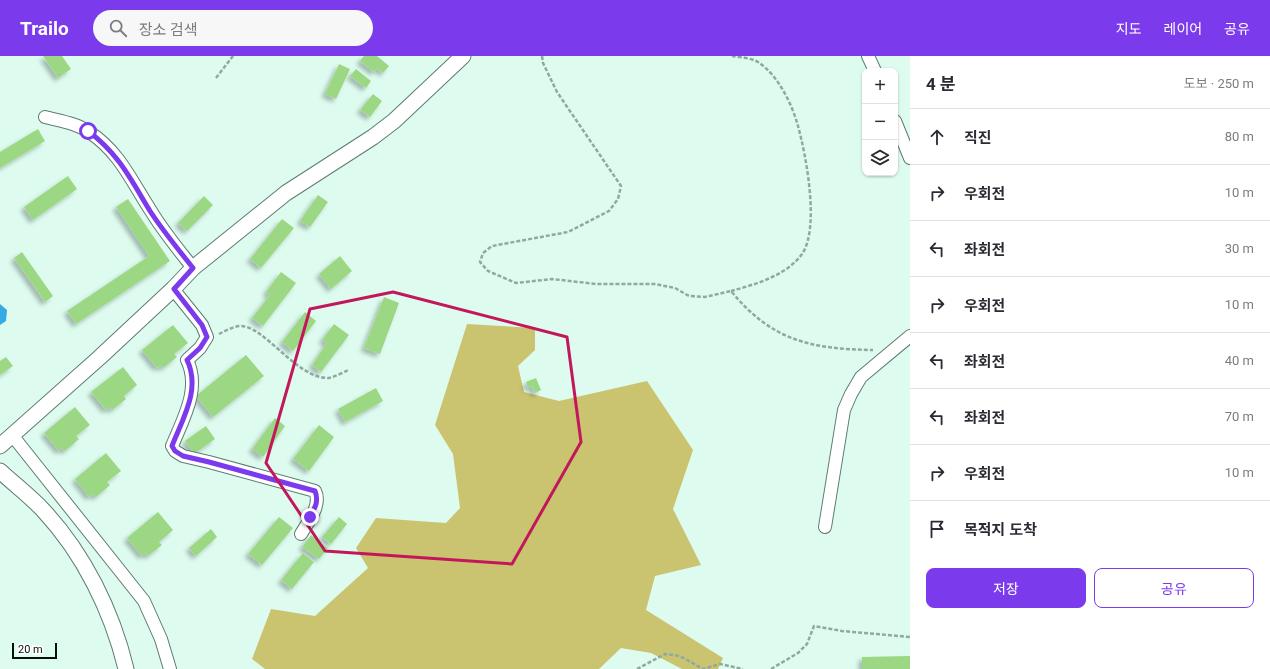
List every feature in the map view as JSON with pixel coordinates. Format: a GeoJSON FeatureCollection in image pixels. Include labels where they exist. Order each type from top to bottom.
{"type":"FeatureCollection","features":[{"type":"Feature","properties":{"kind":"street"},"geometry":{"type":"LineString","coordinates":[[0,446],[174,289],[193,268],[286,193],[373,137],[394,121],[463,56]]}},
{"type":"Feature","properties":{"kind":"street"},"geometry":{"type":"LineString","coordinates":[[868,56],[874,68]]}},
{"type":"Feature","properties":{"kind":"street"},"geometry":{"type":"LineString","coordinates":[[45,117],[73,124],[88,131],[105,144],[132,179],[172,242],[193,268]]}},
{"type":"Feature","properties":{"kind":"street"},"geometry":{"type":"LineString","coordinates":[[898,128],[910,158]]}},
{"type":"Feature","properties":{"kind":"street"},"geometry":{"type":"LineString","coordinates":[[174,289],[202,325],[207,337],[200,348],[187,360],[192,370],[191,397],[172,446],[175,451],[183,456],[315,491],[318,497],[316,507],[301,534]]}},
{"type":"Feature","properties":{"kind":"street"},"geometry":{"type":"LineString","coordinates":[[825,527],[844,410],[851,394],[862,377],[910,336]]}},
{"type":"Feature","properties":{"kind":"street"},"geometry":{"type":"LineString","coordinates":[[12,435],[144,602],[161,639],[170,669]]}},
{"type":"Feature","properties":{"kind":"street"},"geometry":{"type":"LineString","coordinates":[[0,471],[43,510],[64,535],[81,561],[109,615],[126,669]]}},
{"type":"Feature","properties":{"kind":"path"},"geometry":{"type":"LineString","coordinates":[[216,78],[233,56]]}},
{"type":"Feature","properties":{"kind":"path"},"geometry":{"type":"LineString","coordinates":[[542,56],[543,63],[557,92],[621,186],[618,199],[608,211],[568,232],[492,246],[483,253],[480,262],[488,271],[516,282],[552,279],[596,284],[655,284],[675,288],[689,296],[705,297],[754,284],[791,267],[803,253],[809,234],[812,203],[798,126],[782,90],[772,75],[758,62],[732,56]]}},
{"type":"Feature","properties":{"kind":"path"},"geometry":{"type":"LineString","coordinates":[[731,291],[758,320],[786,336],[816,347],[850,350],[893,349]]}},
{"type":"Feature","properties":{"kind":"path"},"geometry":{"type":"LineString","coordinates":[[207,337],[240,326],[254,331],[302,369],[318,377],[330,378],[349,370]]}},
{"type":"Feature","properties":{"kind":"path"},"geometry":{"type":"LineString","coordinates":[[771,669],[798,654],[807,644],[814,626],[842,631],[910,637]]}},
{"type":"Feature","properties":{"kind":"path"},"geometry":{"type":"LineString","coordinates":[[637,669],[665,654],[680,656],[703,668],[720,664],[743,669]]}},
{"type":"Feature","properties":{"kind":"highlighted area"},"geometry":{"type":"Polygon","coordinates":[[[393,292],[567,337],[581,442],[512,564],[325,551],[266,463],[310,309],[393,292]]]}},
{"type":"Feature","properties":{"kind":"shaded area"},"geometry":{"type":"Polygon","coordinates":[[[467,324],[535,328],[535,350],[518,366],[524,392],[559,401],[647,381],[693,450],[673,509],[701,565],[655,576],[646,610],[723,658],[718,669],[682,669],[651,653],[621,648],[599,669],[265,669],[252,659],[271,609],[315,616],[368,568],[356,548],[376,518],[446,523],[460,508],[453,454],[435,425],[467,324]]]}},
{"type":"Feature","properties":{"kind":"water"},"geometry":{"type":"Polygon","coordinates":[[[0,304],[7,310],[6,321],[0,325],[0,304]]]}},
{"type":"Feature","properties":{"kind":"building"},"geometry":{"type":"Polygon","coordinates":[[[43,56],[62,56],[71,69],[58,78],[43,56]]]}},
{"type":"Feature","properties":{"kind":"building"},"geometry":{"type":"Polygon","coordinates":[[[364,56],[377,56],[389,66],[383,73],[377,68],[374,72],[360,61],[364,56]]]}},
{"type":"Feature","properties":{"kind":"building"},"geometry":{"type":"Polygon","coordinates":[[[339,64],[350,69],[336,99],[325,94],[339,64]]]}},
{"type":"Feature","properties":{"kind":"building"},"geometry":{"type":"Polygon","coordinates":[[[356,69],[371,81],[366,88],[350,76],[356,69]]]}},
{"type":"Feature","properties":{"kind":"building"},"geometry":{"type":"Polygon","coordinates":[[[373,94],[382,101],[370,117],[360,110],[373,94]]]}},
{"type":"Feature","properties":{"kind":"building"},"geometry":{"type":"Polygon","coordinates":[[[38,129],[45,141],[0,168],[0,152],[38,129]]]}},
{"type":"Feature","properties":{"kind":"building"},"geometry":{"type":"Polygon","coordinates":[[[68,176],[77,189],[33,220],[24,207],[68,176]]]}},
{"type":"Feature","properties":{"kind":"building"},"geometry":{"type":"Polygon","coordinates":[[[318,195],[328,202],[310,227],[300,221],[318,195]]]}},
{"type":"Feature","properties":{"kind":"building"},"geometry":{"type":"Polygon","coordinates":[[[204,196],[213,205],[187,231],[178,223],[204,196]]]}},
{"type":"Feature","properties":{"kind":"building"},"geometry":{"type":"Polygon","coordinates":[[[128,199],[170,261],[76,324],[67,311],[149,256],[116,207],[128,199]]]}},
{"type":"Feature","properties":{"kind":"building"},"geometry":{"type":"Polygon","coordinates":[[[282,219],[294,228],[261,268],[250,259],[282,219]]]}},
{"type":"Feature","properties":{"kind":"building"},"geometry":{"type":"Polygon","coordinates":[[[22,252],[53,296],[45,302],[14,258],[22,252]]]}},
{"type":"Feature","properties":{"kind":"building"},"geometry":{"type":"Polygon","coordinates":[[[340,256],[352,271],[331,289],[319,274],[340,256]]]}},
{"type":"Feature","properties":{"kind":"building"},"geometry":{"type":"Polygon","coordinates":[[[281,272],[296,283],[263,326],[252,318],[270,295],[266,292],[281,272]]]}},
{"type":"Feature","properties":{"kind":"building"},"geometry":{"type":"Polygon","coordinates":[[[384,297],[399,303],[380,354],[364,348],[384,297]]]}},
{"type":"Feature","properties":{"kind":"building"},"geometry":{"type":"Polygon","coordinates":[[[305,312],[316,321],[293,351],[282,342],[305,312]]]}},
{"type":"Feature","properties":{"kind":"building"},"geometry":{"type":"Polygon","coordinates":[[[334,324],[349,335],[321,372],[312,365],[327,343],[322,340],[334,324]]]}},
{"type":"Feature","properties":{"kind":"building"},"geometry":{"type":"Polygon","coordinates":[[[173,325],[188,343],[174,354],[177,357],[163,368],[161,365],[157,368],[142,350],[173,325]]]}},
{"type":"Feature","properties":{"kind":"building"},"geometry":{"type":"Polygon","coordinates":[[[246,355],[264,376],[213,417],[196,396],[246,355]]]}},
{"type":"Feature","properties":{"kind":"building"},"geometry":{"type":"Polygon","coordinates":[[[6,357],[13,366],[0,375],[0,361],[6,357]]]}},
{"type":"Feature","properties":{"kind":"building"},"geometry":{"type":"Polygon","coordinates":[[[123,367],[137,385],[124,396],[126,399],[112,410],[110,407],[106,410],[91,392],[123,367]]]}},
{"type":"Feature","properties":{"kind":"building"},"geometry":{"type":"Polygon","coordinates":[[[536,378],[541,390],[535,393],[532,386],[528,388],[526,382],[536,378]]]}},
{"type":"Feature","properties":{"kind":"building"},"geometry":{"type":"Polygon","coordinates":[[[376,388],[383,401],[345,422],[338,409],[376,388]]]}},
{"type":"Feature","properties":{"kind":"building"},"geometry":{"type":"Polygon","coordinates":[[[75,407],[90,425],[76,436],[79,439],[65,451],[62,448],[59,451],[44,433],[75,407]]]}},
{"type":"Feature","properties":{"kind":"building"},"geometry":{"type":"Polygon","coordinates":[[[275,418],[285,426],[263,457],[252,449],[275,418]]]}},
{"type":"Feature","properties":{"kind":"building"},"geometry":{"type":"Polygon","coordinates":[[[319,425],[334,437],[309,471],[293,459],[319,425]]]}},
{"type":"Feature","properties":{"kind":"building"},"geometry":{"type":"Polygon","coordinates":[[[206,426],[215,439],[194,454],[185,441],[206,426]]]}},
{"type":"Feature","properties":{"kind":"building"},"geometry":{"type":"Polygon","coordinates":[[[106,453],[121,471],[107,482],[110,485],[96,497],[93,494],[89,497],[75,479],[106,453]]]}},
{"type":"Feature","properties":{"kind":"building"},"geometry":{"type":"Polygon","coordinates":[[[158,512],[173,530],[159,542],[162,545],[148,556],[145,553],[142,556],[127,538],[158,512]]]}},
{"type":"Feature","properties":{"kind":"building"},"geometry":{"type":"Polygon","coordinates":[[[279,517],[293,528],[262,565],[248,554],[279,517]]]}},
{"type":"Feature","properties":{"kind":"building"},"geometry":{"type":"Polygon","coordinates":[[[339,517],[347,524],[331,544],[322,537],[339,517]]]}},
{"type":"Feature","properties":{"kind":"building"},"geometry":{"type":"Polygon","coordinates":[[[211,529],[217,537],[196,556],[189,548],[211,529]]]}},
{"type":"Feature","properties":{"kind":"building"},"geometry":{"type":"Polygon","coordinates":[[[311,535],[328,548],[319,559],[302,547],[311,535]]]}},
{"type":"Feature","properties":{"kind":"building"},"geometry":{"type":"Polygon","coordinates":[[[303,553],[314,562],[292,589],[281,580],[303,553]]]}},
{"type":"Feature","properties":{"kind":"building"},"geometry":{"type":"Polygon","coordinates":[[[910,656],[910,669],[862,669],[862,657],[910,656]]]}},
{"type":"Feature","properties":{"kind":"route"},"geometry":{"type":"LineString","coordinates":[[88,131],[105,144],[119,160],[172,242],[193,268],[174,289],[190,312],[202,325],[207,337],[200,348],[187,360],[192,370],[193,383],[191,397],[172,446],[175,451],[183,456],[315,491],[318,497],[316,507],[310,517]]}}]}
